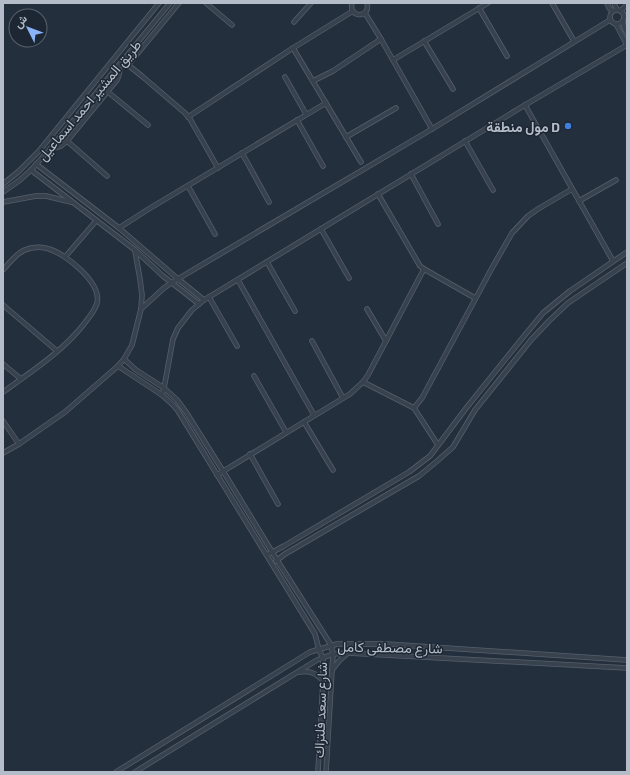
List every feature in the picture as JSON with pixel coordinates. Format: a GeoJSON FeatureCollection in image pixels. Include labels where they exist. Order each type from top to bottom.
{"type":"FeatureCollection","features":[{"type":"Feature","properties":{"kind":"street","name":"طريق المشير احمد اسماعيل"},"geometry":{"type":"LineString","coordinates":[[3,184],[24,166],[47,140],[159,3]]}},
{"type":"Feature","properties":{"kind":"street","name":"طريق المشير احمد اسماعيل"},"geometry":{"type":"LineString","coordinates":[[3,192],[30,171],[50,149],[170,3]]}},
{"type":"Feature","properties":{"kind":"street"},"geometry":{"type":"LineString","coordinates":[[128,65],[179,3]]}},
{"type":"Feature","properties":{"kind":"street"},"geometry":{"type":"LineString","coordinates":[[206,3],[232,25]]}},
{"type":"Feature","properties":{"kind":"street"},"geometry":{"type":"LineString","coordinates":[[294,22],[311,3]]}},
{"type":"Feature","properties":{"kind":"street"},"geometry":{"type":"LineString","coordinates":[[352,4],[351,8],[355,14],[362,15],[367,10],[367,3]]}},
{"type":"Feature","properties":{"kind":"street"},"geometry":{"type":"LineString","coordinates":[[393,60],[488,3]]}},
{"type":"Feature","properties":{"kind":"street"},"geometry":{"type":"LineString","coordinates":[[552,3],[574,41]]}},
{"type":"Feature","properties":{"kind":"street"},"geometry":{"type":"LineString","coordinates":[[607,3],[609,8],[620,11]]}},
{"type":"Feature","properties":{"kind":"street"},"geometry":{"type":"LineString","coordinates":[[614,3],[624,17],[624,27],[627,33]]}},
{"type":"Feature","properties":{"kind":"street"},"geometry":{"type":"LineString","coordinates":[[610,20],[610,14],[620,11],[627,5]]}},
{"type":"Feature","properties":{"kind":"street"},"geometry":{"type":"LineString","coordinates":[[479,8],[507,56]]}},
{"type":"Feature","properties":{"kind":"street"},"geometry":{"type":"LineString","coordinates":[[188,117],[293,48],[353,11]]}},
{"type":"Feature","properties":{"kind":"street"},"geometry":{"type":"LineString","coordinates":[[365,13],[432,129]]}},
{"type":"Feature","properties":{"kind":"street"},"geometry":{"type":"LineString","coordinates":[[141,309],[171,283],[432,129],[610,20]]}},
{"type":"Feature","properties":{"kind":"street"},"geometry":{"type":"LineString","coordinates":[[162,395],[173,339],[184,319],[199,304],[465,141],[627,45],[616,24],[610,20]]}},
{"type":"Feature","properties":{"kind":"street"},"geometry":{"type":"LineString","coordinates":[[616,24],[623,20]]}},
{"type":"Feature","properties":{"kind":"street"},"geometry":{"type":"LineString","coordinates":[[313,81],[333,71],[381,40]]}},
{"type":"Feature","properties":{"kind":"street"},"geometry":{"type":"LineString","coordinates":[[424,41],[452,89]]}},
{"type":"Feature","properties":{"kind":"street"},"geometry":{"type":"LineString","coordinates":[[293,48],[361,162]]}},
{"type":"Feature","properties":{"kind":"street"},"geometry":{"type":"LineString","coordinates":[[122,60],[180,108],[188,117],[218,168]]}},
{"type":"Feature","properties":{"kind":"street"},"geometry":{"type":"LineString","coordinates":[[50,149],[61,146],[67,141],[108,92],[120,75],[119,65]]}},
{"type":"Feature","properties":{"kind":"street"},"geometry":{"type":"LineString","coordinates":[[285,77],[306,114]]}},
{"type":"Feature","properties":{"kind":"street"},"geometry":{"type":"LineString","coordinates":[[108,92],[148,126]]}},
{"type":"Feature","properties":{"kind":"street"},"geometry":{"type":"LineString","coordinates":[[119,228],[326,103]]}},
{"type":"Feature","properties":{"kind":"street"},"geometry":{"type":"LineString","coordinates":[[525,105],[613,261]]}},
{"type":"Feature","properties":{"kind":"street"},"geometry":{"type":"LineString","coordinates":[[346,137],[396,108]]}},
{"type":"Feature","properties":{"kind":"street"},"geometry":{"type":"LineString","coordinates":[[297,120],[323,166]]}},
{"type":"Feature","properties":{"kind":"street"},"geometry":{"type":"LineString","coordinates":[[67,141],[108,176]]}},
{"type":"Feature","properties":{"kind":"street"},"geometry":{"type":"LineString","coordinates":[[465,141],[492,190]]}},
{"type":"Feature","properties":{"kind":"street"},"geometry":{"type":"LineString","coordinates":[[242,153],[269,202]]}},
{"type":"Feature","properties":{"kind":"street"},"geometry":{"type":"LineString","coordinates":[[36,164],[119,228],[204,300]]}},
{"type":"Feature","properties":{"kind":"street"},"geometry":{"type":"LineString","coordinates":[[24,166],[135,250],[171,283],[199,304]]}},
{"type":"Feature","properties":{"kind":"street"},"geometry":{"type":"LineString","coordinates":[[411,174],[438,224]]}},
{"type":"Feature","properties":{"kind":"street"},"geometry":{"type":"LineString","coordinates":[[579,201],[616,180]]}},
{"type":"Feature","properties":{"kind":"street"},"geometry":{"type":"LineString","coordinates":[[188,186],[215,234]]}},
{"type":"Feature","properties":{"kind":"street"},"geometry":{"type":"LineString","coordinates":[[414,408],[422,398],[512,232],[538,209],[572,189]]}},
{"type":"Feature","properties":{"kind":"street"},"geometry":{"type":"LineString","coordinates":[[378,194],[417,262],[424,270],[475,298]]}},
{"type":"Feature","properties":{"kind":"street"},"geometry":{"type":"LineString","coordinates":[[3,202],[36,196],[46,196],[73,203]]}},
{"type":"Feature","properties":{"kind":"street"},"geometry":{"type":"LineString","coordinates":[[65,257],[96,221]]}},
{"type":"Feature","properties":{"kind":"street"},"geometry":{"type":"LineString","coordinates":[[320,229],[349,278]]}},
{"type":"Feature","properties":{"kind":"street"},"geometry":{"type":"LineString","coordinates":[[3,270],[16,255],[21,252],[32,248],[50,249],[65,257],[85,274],[94,286],[98,295],[98,300],[93,311],[75,335],[3,392]]}},
{"type":"Feature","properties":{"kind":"street"},"geometry":{"type":"LineString","coordinates":[[3,453],[19,444],[64,412],[118,366],[124,359],[132,346],[141,309],[142,295],[135,250]]}},
{"type":"Feature","properties":{"kind":"street"},"geometry":{"type":"LineString","coordinates":[[267,555],[409,472],[430,456],[520,340],[543,313],[627,252]]}},
{"type":"Feature","properties":{"kind":"street"},"geometry":{"type":"LineString","coordinates":[[267,262],[295,311]]}},
{"type":"Feature","properties":{"kind":"street"},"geometry":{"type":"LineString","coordinates":[[272,563],[418,476],[436,462],[453,447],[475,410],[531,340],[549,321],[568,303],[627,263]]}},
{"type":"Feature","properties":{"kind":"street"},"geometry":{"type":"LineString","coordinates":[[217,475],[350,394],[363,382],[424,270]]}},
{"type":"Feature","properties":{"kind":"street"},"geometry":{"type":"LineString","coordinates":[[238,280],[314,415]]}},
{"type":"Feature","properties":{"kind":"street"},"geometry":{"type":"LineString","coordinates":[[209,297],[237,346]]}},
{"type":"Feature","properties":{"kind":"street"},"geometry":{"type":"LineString","coordinates":[[3,305],[57,350]]}},
{"type":"Feature","properties":{"kind":"street"},"geometry":{"type":"LineString","coordinates":[[367,309],[386,341]]}},
{"type":"Feature","properties":{"kind":"street"},"geometry":{"type":"LineString","coordinates":[[312,341],[343,398]]}},
{"type":"Feature","properties":{"kind":"street"},"geometry":{"type":"LineString","coordinates":[[124,359],[132,368],[164,388],[177,400],[186,412],[331,645]]}},
{"type":"Feature","properties":{"kind":"street"},"geometry":{"type":"LineString","coordinates":[[3,364],[21,379]]}},
{"type":"Feature","properties":{"kind":"street","name":"شارع سعد فلتراك"},"geometry":{"type":"LineString","coordinates":[[118,366],[162,395],[174,405],[315,634],[319,650],[323,658],[318,772]]}},
{"type":"Feature","properties":{"kind":"street"},"geometry":{"type":"LineString","coordinates":[[254,376],[286,432]]}},
{"type":"Feature","properties":{"kind":"street"},"geometry":{"type":"LineString","coordinates":[[363,382],[414,408],[438,445]]}},
{"type":"Feature","properties":{"kind":"street"},"geometry":{"type":"LineString","coordinates":[[3,421],[19,444]]}},
{"type":"Feature","properties":{"kind":"street"},"geometry":{"type":"LineString","coordinates":[[304,422],[332,470]]}},
{"type":"Feature","properties":{"kind":"street"},"geometry":{"type":"LineString","coordinates":[[250,454],[278,504]]}},
{"type":"Feature","properties":{"kind":"street"},"geometry":{"type":"LineString","coordinates":[[308,622],[314,619]]}},
{"type":"Feature","properties":{"kind":"street","name":"شارع مصطفى كامل"},"geometry":{"type":"LineString","coordinates":[[116,772],[310,652],[331,645],[386,644],[627,660]]}},
{"type":"Feature","properties":{"kind":"street","name":"شارع سعد فلتراك"},"geometry":{"type":"LineString","coordinates":[[326,772],[333,654],[331,645]]}},
{"type":"Feature","properties":{"kind":"street"},"geometry":{"type":"LineString","coordinates":[[332,670],[348,653]]}},
{"type":"Feature","properties":{"kind":"street","name":"شارع مصطفى كامل"},"geometry":{"type":"LineString","coordinates":[[135,772],[317,660],[333,654],[348,653],[627,668]]}},
{"type":"Feature","properties":{"kind":"street"},"geometry":{"type":"LineString","coordinates":[[297,672],[311,672],[323,680]]}},
{"type":"Feature","properties":{"kind":"street"},"geometry":{"type":"LineString","coordinates":[[321,706],[330,707]]}},
{"type":"Feature","properties":{"kind":"street"},"geometry":{"type":"LineString","coordinates":[[321,717],[329,718]]}},
{"type":"Feature","properties":{"kind":"place","name":"مول منطقة D"},"geometry":{"type":"Point","coordinates":[568,126]}}]}
